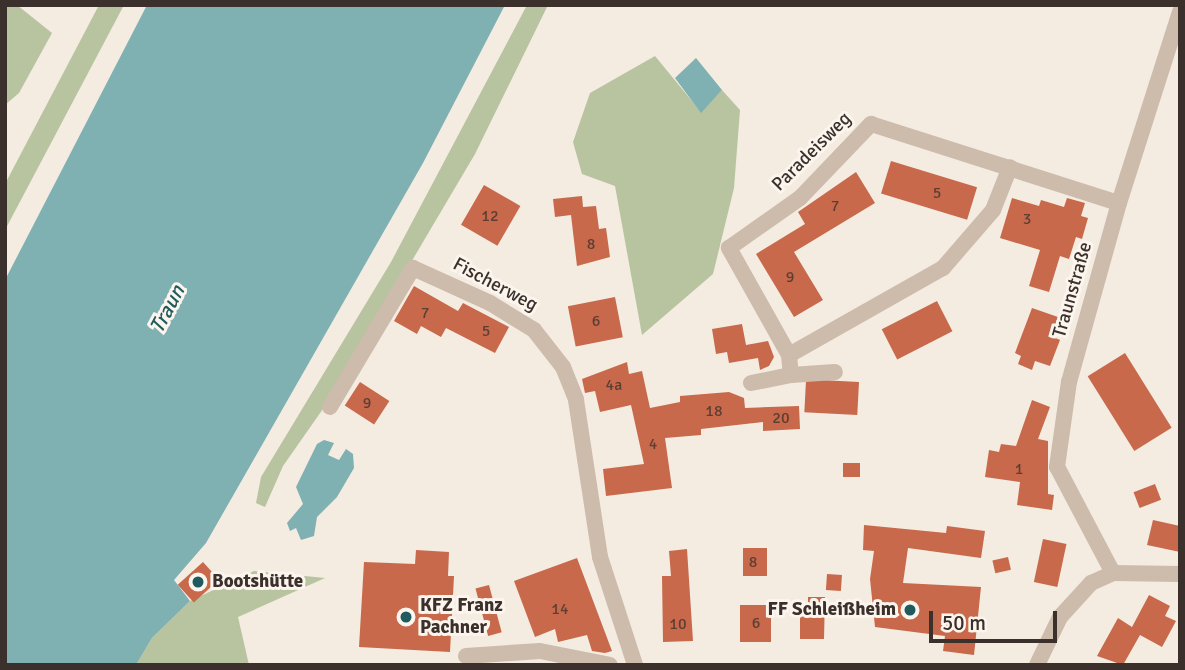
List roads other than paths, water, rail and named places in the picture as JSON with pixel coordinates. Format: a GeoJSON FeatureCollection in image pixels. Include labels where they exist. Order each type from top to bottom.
{"type":"FeatureCollection","features":[{"type":"Feature","properties":{"kind":"street","name":"Traunstraße"},"geometry":{"type":"LineString","coordinates":[[1113,573],[1057,467],[1069,382],[1119,203],[1180,12]]}},
{"type":"Feature","properties":{"kind":"street","name":"Paradeisweg"},"geometry":{"type":"LineString","coordinates":[[791,375],[789,355],[729,248],[800,198],[865,127],[877,122],[1119,203]]}},
{"type":"Feature","properties":{"kind":"street"},"geometry":{"type":"LineString","coordinates":[[789,355],[943,268],[993,210],[1010,167]]}},
{"type":"Feature","properties":{"kind":"street","name":"Fischerweg"},"geometry":{"type":"LineString","coordinates":[[330,407],[413,268],[490,303],[534,330],[563,367],[576,400],[600,557],[635,665]]}},
{"type":"Feature","properties":{"kind":"street"},"geometry":{"type":"LineString","coordinates":[[751,383],[791,375],[835,372]]}},
{"type":"Feature","properties":{"kind":"street"},"geometry":{"type":"LineString","coordinates":[[1037,665],[1059,617],[1091,583],[1113,573],[1180,574]]}},
{"type":"Feature","properties":{"kind":"street"},"geometry":{"type":"LineString","coordinates":[[466,656],[540,651],[610,665]]}},
{"type":"Feature","properties":{"kind":"water","name":"Traun"},"geometry":{"type":"Polygon","coordinates":[[[147,5],[505,5],[423,163],[206,543],[174,580],[190,601],[152,638],[136,665],[5,665],[5,280],[147,5]]]}},
{"type":"Feature","properties":{"kind":"water"},"geometry":{"type":"Polygon","coordinates":[[[696,58],[722,90],[701,113],[675,78],[696,58]]]}},
{"type":"Feature","properties":{"kind":"water"},"geometry":{"type":"Polygon","coordinates":[[[324,440],[334,443],[328,455],[339,460],[346,449],[353,454],[354,468],[337,497],[317,517],[314,536],[301,540],[296,528],[290,531],[287,523],[303,504],[296,487],[317,444],[324,440]]]}},
{"type":"Feature","properties":{"kind":"place","name":"Bootshütte"},"geometry":{"type":"Point","coordinates":[198,582]}},
{"type":"Feature","properties":{"kind":"place","name":"FF Schleißheim"},"geometry":{"type":"Point","coordinates":[910,610]}},
{"type":"Feature","properties":{"kind":"place","name":"KFZ Franz Pachner"},"geometry":{"type":"Point","coordinates":[406,617]}}]}
